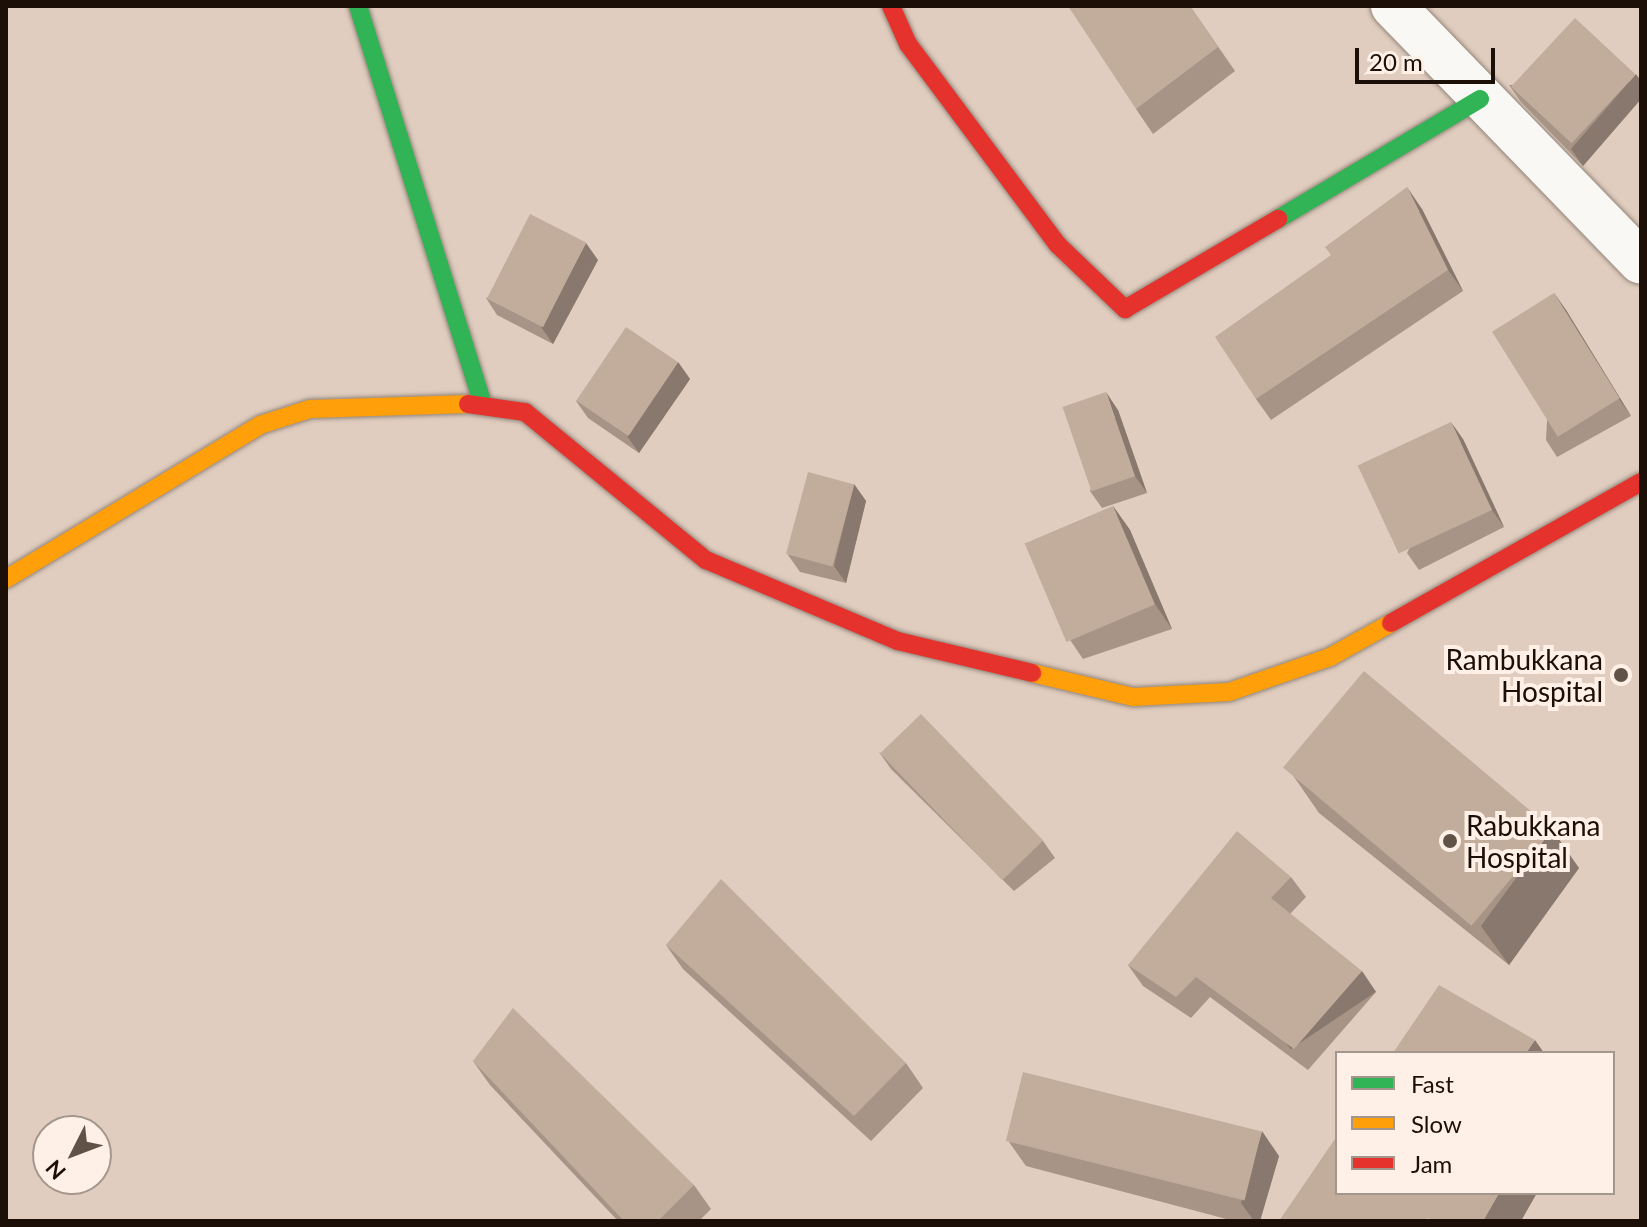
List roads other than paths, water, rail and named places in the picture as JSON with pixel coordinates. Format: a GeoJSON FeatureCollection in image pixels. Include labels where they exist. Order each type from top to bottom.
{"type":"FeatureCollection","features":[{"type":"Feature","properties":{"kind":"street"},"geometry":{"type":"LineString","coordinates":[[358,6],[483,404]]}},
{"type":"Feature","properties":{"kind":"street"},"geometry":{"type":"LineString","coordinates":[[891,6],[908,44],[1058,245],[1125,309],[1480,99]]}},
{"type":"Feature","properties":{"kind":"street"},"geometry":{"type":"LineString","coordinates":[[1393,6],[1641,262]]}},
{"type":"Feature","properties":{"kind":"street"},"geometry":{"type":"LineString","coordinates":[[6,579],[260,425],[310,409],[483,404],[525,412],[706,560],[898,641],[1133,697],[1229,692],[1330,657],[1641,482]]}},
{"type":"Feature","properties":{"kind":"place","name":"Rambukkana Hospital"},"geometry":{"type":"Point","coordinates":[1621,675]}},
{"type":"Feature","properties":{"kind":"place","name":"Rabukkana Hospital"},"geometry":{"type":"Point","coordinates":[1450,841]}}]}
